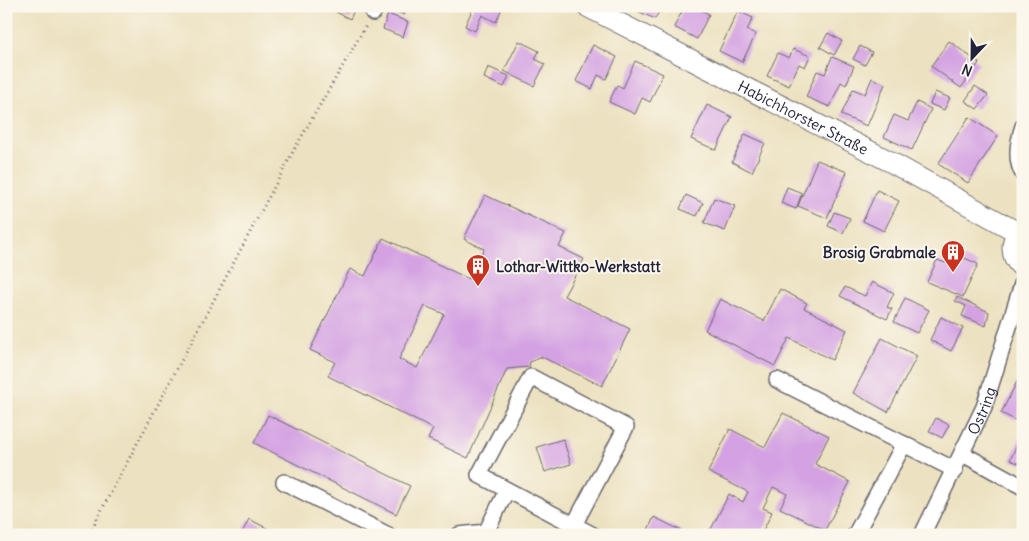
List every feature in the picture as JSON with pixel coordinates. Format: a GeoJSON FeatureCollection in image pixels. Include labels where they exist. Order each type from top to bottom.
{"type":"FeatureCollection","features":[{"type":"Feature","properties":{"kind":"main road","name":"Habichhorster Straße"},"geometry":{"type":"LineString","coordinates":[[586,6],[1020,230],[1012,246],[1013,254],[1023,268]]}},
{"type":"Feature","properties":{"kind":"street"},"geometry":{"type":"LineString","coordinates":[[1023,126],[1018,139],[1019,167],[1023,174]]}},
{"type":"Feature","properties":{"kind":"street","name":"Ostring"},"geometry":{"type":"LineString","coordinates":[[922,535],[955,470],[990,389],[1023,281]]}},
{"type":"Feature","properties":{"kind":"street"},"geometry":{"type":"LineString","coordinates":[[574,525],[626,427],[531,377],[480,475],[507,490],[593,535]]}},
{"type":"Feature","properties":{"kind":"street"},"geometry":{"type":"LineString","coordinates":[[777,380],[955,470]]}},
{"type":"Feature","properties":{"kind":"street"},"geometry":{"type":"LineString","coordinates":[[855,535],[904,444]]}},
{"type":"Feature","properties":{"kind":"street"},"geometry":{"type":"LineString","coordinates":[[962,454],[1023,488]]}},
{"type":"Feature","properties":{"kind":"street"},"geometry":{"type":"LineString","coordinates":[[284,482],[388,535]]}},
{"type":"Feature","properties":{"kind":"street"},"geometry":{"type":"LineString","coordinates":[[459,535],[486,532],[507,490]]}},
{"type":"Feature","properties":{"kind":"path"},"geometry":{"type":"LineString","coordinates":[[92,528],[296,148],[375,9]]}},
{"type":"Feature","properties":{"kind":"building"},"geometry":{"type":"Polygon","coordinates":[[[339,6],[356,6],[350,19],[336,12],[339,6]]]}},
{"type":"Feature","properties":{"kind":"building"},"geometry":{"type":"Polygon","coordinates":[[[391,6],[408,6],[404,15],[390,9],[391,6]]]}},
{"type":"Feature","properties":{"kind":"building"},"geometry":{"type":"Polygon","coordinates":[[[474,6],[503,6],[496,22],[482,15],[475,31],[465,26],[474,6]]]}},
{"type":"Feature","properties":{"kind":"building"},"geometry":{"type":"Polygon","coordinates":[[[627,6],[662,6],[655,19],[627,6]]]}},
{"type":"Feature","properties":{"kind":"building"},"geometry":{"type":"Polygon","coordinates":[[[685,6],[693,6],[709,14],[697,39],[674,27],[685,6]]]}},
{"type":"Feature","properties":{"kind":"building"},"geometry":{"type":"Polygon","coordinates":[[[756,6],[768,6],[764,12],[756,6]]]}},
{"type":"Feature","properties":{"kind":"building"},"geometry":{"type":"Polygon","coordinates":[[[738,11],[753,18],[747,30],[756,34],[742,62],[719,51],[738,11]]]}},
{"type":"Feature","properties":{"kind":"building"},"geometry":{"type":"Polygon","coordinates":[[[388,14],[408,22],[403,37],[383,29],[388,14]]]}},
{"type":"Feature","properties":{"kind":"building"},"geometry":{"type":"Polygon","coordinates":[[[828,33],[842,41],[834,55],[820,47],[828,33]]]}},
{"type":"Feature","properties":{"kind":"building"},"geometry":{"type":"Polygon","coordinates":[[[519,41],[539,51],[535,59],[545,64],[534,86],[504,71],[519,41]]]}},
{"type":"Feature","properties":{"kind":"building"},"geometry":{"type":"Polygon","coordinates":[[[949,41],[979,63],[961,88],[931,66],[949,41]]]}},
{"type":"Feature","properties":{"kind":"building"},"geometry":{"type":"Polygon","coordinates":[[[593,45],[617,57],[606,79],[598,75],[592,89],[576,81],[593,45]]]}},
{"type":"Feature","properties":{"kind":"building"},"geometry":{"type":"Polygon","coordinates":[[[860,46],[872,52],[865,65],[853,59],[860,46]]]}},
{"type":"Feature","properties":{"kind":"building"},"geometry":{"type":"Polygon","coordinates":[[[793,49],[810,56],[805,67],[799,64],[789,86],[767,76],[778,53],[789,58],[793,49]]]}},
{"type":"Feature","properties":{"kind":"building"},"geometry":{"type":"Polygon","coordinates":[[[832,57],[854,66],[846,85],[841,82],[830,107],[806,97],[817,71],[825,74],[832,57]]]}},
{"type":"Feature","properties":{"kind":"building"},"geometry":{"type":"Polygon","coordinates":[[[635,61],[663,74],[650,102],[642,98],[635,114],[609,102],[617,85],[623,88],[635,61]]]}},
{"type":"Feature","properties":{"kind":"building"},"geometry":{"type":"Polygon","coordinates":[[[488,67],[509,76],[504,87],[484,78],[488,67]]]}},
{"type":"Feature","properties":{"kind":"building"},"geometry":{"type":"Polygon","coordinates":[[[872,78],[885,84],[867,126],[841,115],[853,89],[865,94],[872,78]]]}},
{"type":"Feature","properties":{"kind":"building"},"geometry":{"type":"Polygon","coordinates":[[[975,86],[988,95],[977,109],[965,101],[975,86]]]}},
{"type":"Feature","properties":{"kind":"building"},"geometry":{"type":"Polygon","coordinates":[[[935,92],[950,98],[944,110],[930,104],[935,92]]]}},
{"type":"Feature","properties":{"kind":"building"},"geometry":{"type":"Polygon","coordinates":[[[917,102],[931,109],[912,150],[884,137],[894,115],[908,121],[917,102]]]}},
{"type":"Feature","properties":{"kind":"building"},"geometry":{"type":"Polygon","coordinates":[[[707,105],[732,117],[716,150],[691,139],[707,105]]]}},
{"type":"Feature","properties":{"kind":"building"},"geometry":{"type":"Polygon","coordinates":[[[969,117],[998,136],[968,183],[938,164],[969,117]]]}},
{"type":"Feature","properties":{"kind":"building"},"geometry":{"type":"Polygon","coordinates":[[[745,134],[765,143],[752,172],[732,162],[745,134]]]}},
{"type":"Feature","properties":{"kind":"building"},"geometry":{"type":"Polygon","coordinates":[[[817,160],[847,172],[827,218],[798,206],[817,160]]]}},
{"type":"Feature","properties":{"kind":"building"},"geometry":{"type":"Polygon","coordinates":[[[787,187],[802,193],[796,209],[781,203],[787,187]]]}},
{"type":"Feature","properties":{"kind":"building"},"geometry":{"type":"Polygon","coordinates":[[[877,190],[899,201],[884,231],[863,221],[877,190]]]}},
{"type":"Feature","properties":{"kind":"building"},"geometry":{"type":"Polygon","coordinates":[[[485,195],[566,233],[559,247],[584,259],[564,296],[630,329],[602,386],[542,357],[530,362],[529,367],[507,369],[468,458],[428,439],[433,429],[328,376],[335,362],[310,350],[350,269],[365,276],[383,238],[469,279],[484,249],[464,239],[485,195]],[[425,306],[399,359],[417,368],[444,314],[425,306]]]}},
{"type":"Feature","properties":{"kind":"building"},"geometry":{"type":"Polygon","coordinates":[[[686,195],[703,203],[697,216],[680,209],[686,195]]]}},
{"type":"Feature","properties":{"kind":"building"},"geometry":{"type":"Polygon","coordinates":[[[714,198],[735,206],[725,231],[704,223],[714,198]]]}},
{"type":"Feature","properties":{"kind":"building"},"geometry":{"type":"Polygon","coordinates":[[[834,212],[850,218],[843,233],[828,226],[834,212]]]}},
{"type":"Feature","properties":{"kind":"building","name":"Brosig Grabmale"},"geometry":{"type":"Polygon","coordinates":[[[951,252],[978,264],[963,297],[927,282],[937,260],[946,263],[951,252]]]}},
{"type":"Feature","properties":{"kind":"building"},"geometry":{"type":"Polygon","coordinates":[[[872,282],[894,293],[887,307],[892,309],[887,319],[840,296],[845,287],[865,296],[872,282]]]}},
{"type":"Feature","properties":{"kind":"building"},"geometry":{"type":"Polygon","coordinates":[[[780,289],[807,303],[804,308],[847,330],[832,360],[789,338],[775,366],[705,330],[720,299],[764,321],[780,289]]]}},
{"type":"Feature","properties":{"kind":"building"},"geometry":{"type":"Polygon","coordinates":[[[957,297],[989,312],[986,326],[962,316],[966,306],[955,301],[957,297]]]}},
{"type":"Feature","properties":{"kind":"building"},"geometry":{"type":"Polygon","coordinates":[[[905,298],[929,310],[917,333],[894,322],[905,298]]]}},
{"type":"Feature","properties":{"kind":"building"},"geometry":{"type":"Polygon","coordinates":[[[941,317],[963,328],[951,351],[930,340],[941,317]]]}},
{"type":"Feature","properties":{"kind":"building"},"geometry":{"type":"Polygon","coordinates":[[[882,338],[917,356],[888,412],[853,393],[882,338]]]}},
{"type":"Feature","properties":{"kind":"building"},"geometry":{"type":"Polygon","coordinates":[[[1018,380],[1023,382],[1023,404],[1015,420],[1001,413],[1018,380]]]}},
{"type":"Feature","properties":{"kind":"building"},"geometry":{"type":"Polygon","coordinates":[[[783,413],[829,436],[815,464],[850,482],[825,530],[780,508],[787,494],[773,487],[763,508],[772,512],[761,535],[708,535],[729,494],[743,502],[748,492],[708,472],[730,429],[765,447],[783,413]]]}},
{"type":"Feature","properties":{"kind":"building"},"geometry":{"type":"Polygon","coordinates":[[[268,415],[410,486],[396,514],[254,443],[268,415]]]}},
{"type":"Feature","properties":{"kind":"building"},"geometry":{"type":"Polygon","coordinates":[[[936,418],[949,425],[942,438],[929,431],[936,418]]]}},
{"type":"Feature","properties":{"kind":"building"},"geometry":{"type":"Polygon","coordinates":[[[1021,436],[1023,437],[1023,465],[1010,460],[1021,436]]]}},
{"type":"Feature","properties":{"kind":"building"},"geometry":{"type":"Polygon","coordinates":[[[563,439],[571,464],[545,472],[537,447],[563,439]]]}},
{"type":"Feature","properties":{"kind":"building"},"geometry":{"type":"Polygon","coordinates":[[[654,517],[682,531],[680,535],[654,535],[647,532],[654,517]]]}},
{"type":"Feature","properties":{"kind":"building"},"geometry":{"type":"Polygon","coordinates":[[[249,519],[280,535],[241,535],[249,519]]]}},
{"type":"Feature","properties":{"kind":"place","name":"Brosig Grabmale"},"geometry":{"type":"Point","coordinates":[953,273]}},
{"type":"Feature","properties":{"kind":"place","name":"Lothar-Wittko-Werkstatt"},"geometry":{"type":"Point","coordinates":[478,287]}}]}
